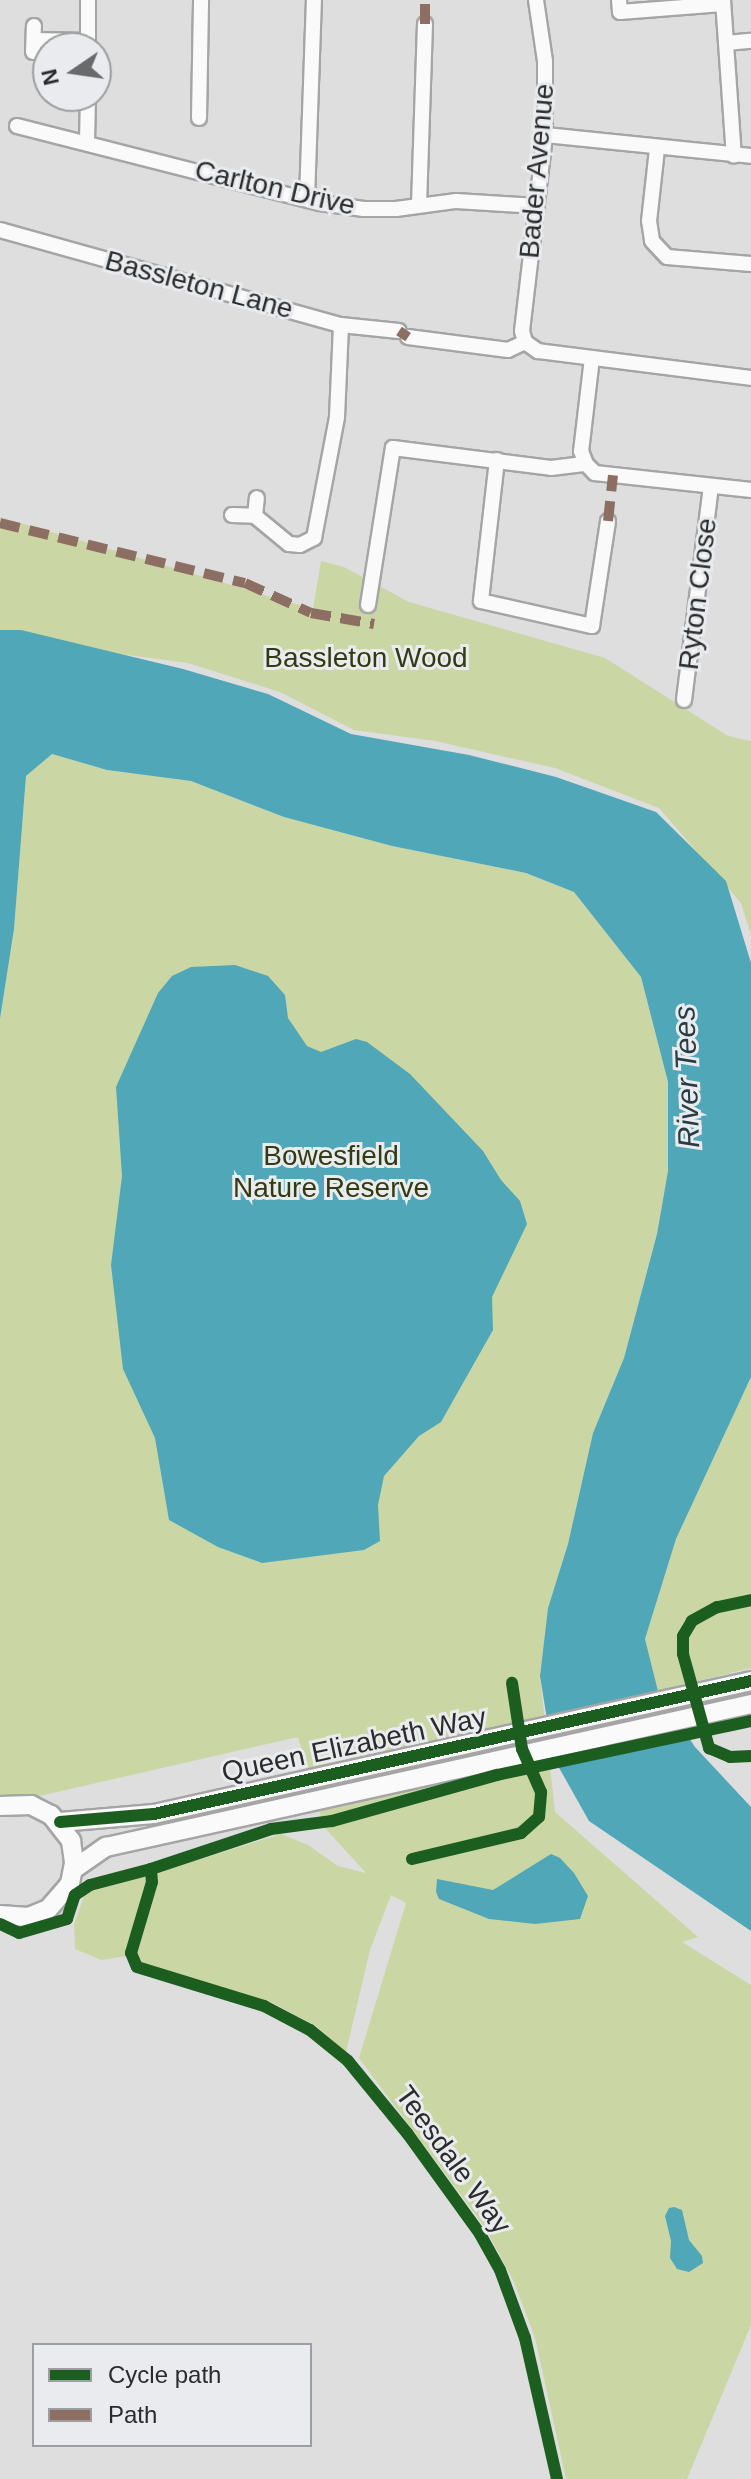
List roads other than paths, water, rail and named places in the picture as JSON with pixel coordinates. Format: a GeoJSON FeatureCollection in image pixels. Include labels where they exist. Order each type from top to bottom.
{"type":"FeatureCollection","features":[{"type":"Feature","properties":{"kind":"street"},"geometry":{"type":"LineString","coordinates":[[88,0],[88,32]]}},
{"type":"Feature","properties":{"kind":"street"},"geometry":{"type":"LineString","coordinates":[[199,118],[201,0]]}},
{"type":"Feature","properties":{"kind":"street"},"geometry":{"type":"LineString","coordinates":[[307,199],[314,0]]}},
{"type":"Feature","properties":{"kind":"street","name":"Bader Avenue"},"geometry":{"type":"LineString","coordinates":[[525,342],[522,331],[545,135],[545,61],[536,0]]}},
{"type":"Feature","properties":{"kind":"street"},"geometry":{"type":"LineString","coordinates":[[619,0],[620,12],[723,2],[734,156]]}},
{"type":"Feature","properties":{"kind":"street"},"geometry":{"type":"LineString","coordinates":[[419,205],[425,24]]}},
{"type":"Feature","properties":{"kind":"street"},"geometry":{"type":"LineString","coordinates":[[726,43],[751,41]]}},
{"type":"Feature","properties":{"kind":"street"},"geometry":{"type":"LineString","coordinates":[[87,142],[88,112]]}},
{"type":"Feature","properties":{"kind":"street","name":"Carlton Drive"},"geometry":{"type":"LineString","coordinates":[[17,126],[307,199],[364,209],[456,201],[537,206]]}},
{"type":"Feature","properties":{"kind":"street"},"geometry":{"type":"LineString","coordinates":[[545,135],[657,149],[751,156]]}},
{"type":"Feature","properties":{"kind":"street"},"geometry":{"type":"LineString","coordinates":[[657,149],[649,221],[652,241],[667,257],[751,264]]}},
{"type":"Feature","properties":{"kind":"street","name":"Bassleton Lane"},"geometry":{"type":"LineString","coordinates":[[0,230],[341,325],[404,334],[429,333],[508,350],[525,342],[538,351],[751,378]]}},
{"type":"Feature","properties":{"kind":"street"},"geometry":{"type":"LineString","coordinates":[[232,515],[255,516],[289,544],[300,545],[314,538],[337,417],[341,325]]}},
{"type":"Feature","properties":{"kind":"street"},"geometry":{"type":"LineString","coordinates":[[592,358],[581,451],[586,464],[595,473],[751,490]]}},
{"type":"Feature","properties":{"kind":"street"},"geometry":{"type":"LineString","coordinates":[[368,605],[393,448],[551,468],[586,464]]}},
{"type":"Feature","properties":{"kind":"street"},"geometry":{"type":"LineString","coordinates":[[497,460],[481,601],[592,626],[608,521]]}},
{"type":"Feature","properties":{"kind":"street","name":"Ryton Close"},"geometry":{"type":"LineString","coordinates":[[684,700],[711,487]]}},
{"type":"Feature","properties":{"kind":"street"},"geometry":{"type":"LineString","coordinates":[[255,516],[257,498]]}},
{"type":"Feature","properties":{"kind":"street","name":"Queen Elizabeth Way"},"geometry":{"type":"LineString","coordinates":[[60,1822],[154,1814],[751,1681]]}},
{"type":"Feature","properties":{"kind":"street","name":"Queen Elizabeth Way"},"geometry":{"type":"LineString","coordinates":[[74,1869],[106,1847],[751,1704]]}},
{"type":"Feature","properties":{"kind":"street"},"geometry":{"type":"LineString","coordinates":[[0,1806],[31,1805],[60,1822],[71,1841],[74,1869],[64,1894],[48,1909],[26,1917],[0,1915]]}},
{"type":"Feature","properties":{"kind":"water","name":"River Tees"},"geometry":{"type":"Polygon","coordinates":[[[0,630],[21,630],[183,669],[268,694],[351,734],[469,755],[556,777],[656,812],[726,881],[751,963],[751,1377],[676,1539],[645,1639],[658,1691],[695,1747],[751,1807],[751,1931],[589,1821],[553,1757],[540,1676],[548,1608],[568,1544],[593,1433],[624,1358],[657,1234],[668,1171],[668,1082],[641,977],[574,892],[526,873],[392,846],[284,817],[191,781],[107,770],[52,754],[26,776],[14,929],[0,1019],[0,630]]]}},
{"type":"Feature","properties":{"kind":"water"},"geometry":{"type":"Polygon","coordinates":[[[235,965],[268,976],[285,995],[288,1018],[307,1046],[321,1052],[356,1039],[367,1042],[410,1074],[483,1151],[501,1180],[520,1201],[527,1224],[492,1297],[493,1330],[441,1422],[419,1436],[384,1476],[378,1505],[380,1541],[364,1550],[262,1563],[218,1547],[169,1520],[155,1438],[123,1369],[111,1265],[122,1176],[116,1087],[158,993],[172,976],[191,967],[235,965]]]}},
{"type":"Feature","properties":{"kind":"water"},"geometry":{"type":"Polygon","coordinates":[[[551,1854],[560,1858],[574,1873],[588,1896],[580,1919],[535,1924],[489,1919],[439,1899],[436,1892],[437,1879],[493,1890],[551,1854]]]}},
{"type":"Feature","properties":{"kind":"water"},"geometry":{"type":"Polygon","coordinates":[[[669,2208],[682,2210],[689,2240],[702,2256],[703,2263],[689,2272],[677,2269],[670,2258],[671,2241],[665,2216],[669,2208]]]}},
{"type":"Feature","properties":{"kind":"park label","name":"Bassleton Wood"},"geometry":{"type":"Point","coordinates":[366,658]}},
{"type":"Feature","properties":{"kind":"park label","name":"Bowesfield Nature Reserve"},"geometry":{"type":"Point","coordinates":[331,1172]}}]}
